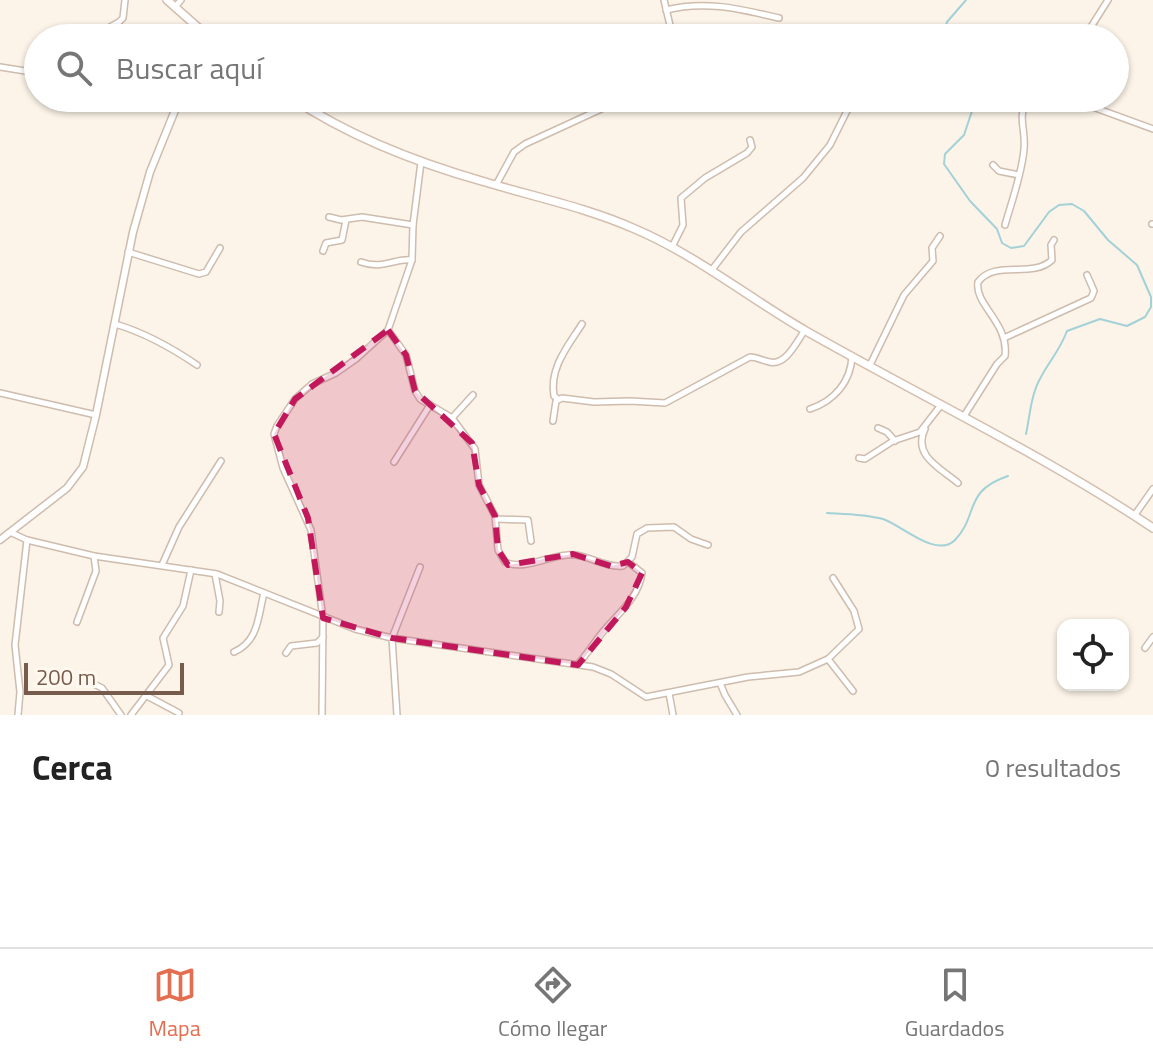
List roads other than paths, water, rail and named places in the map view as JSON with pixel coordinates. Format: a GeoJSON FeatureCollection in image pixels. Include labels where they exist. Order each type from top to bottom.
{"type":"FeatureCollection","features":[{"type":"Feature","properties":{"kind":"main road"},"geometry":{"type":"LineString","coordinates":[[167,0],[194,24]]}},
{"type":"Feature","properties":{"kind":"main road"},"geometry":{"type":"LineString","coordinates":[[316,112],[353,133],[421,162],[603,216],[672,247],[805,330],[964,416],[1153,528]]}},
{"type":"Feature","properties":{"kind":"street"},"geometry":{"type":"LineString","coordinates":[[115,24],[119,22],[125,0]]}},
{"type":"Feature","properties":{"kind":"street"},"geometry":{"type":"LineString","coordinates":[[175,7],[181,0]]}},
{"type":"Feature","properties":{"kind":"street"},"geometry":{"type":"LineString","coordinates":[[664,0],[670,24]]}},
{"type":"Feature","properties":{"kind":"street"},"geometry":{"type":"LineString","coordinates":[[1093,24],[1108,0]]}},
{"type":"Feature","properties":{"kind":"street"},"geometry":{"type":"LineString","coordinates":[[666,10],[699,2],[717,3],[779,18]]}},
{"type":"Feature","properties":{"kind":"street"},"geometry":{"type":"LineString","coordinates":[[0,67],[24,71]]}},
{"type":"Feature","properties":{"kind":"street"},"geometry":{"type":"LineString","coordinates":[[0,540],[76,478],[87,455],[128,252],[150,172],[174,112]]}},
{"type":"Feature","properties":{"kind":"street"},"geometry":{"type":"LineString","coordinates":[[496,185],[514,152],[595,112]]}},
{"type":"Feature","properties":{"kind":"street"},"geometry":{"type":"LineString","coordinates":[[710,271],[741,232],[803,178],[830,145],[846,112]]}},
{"type":"Feature","properties":{"kind":"street"},"geometry":{"type":"LineString","coordinates":[[1005,225],[1024,147],[1021,112]]}},
{"type":"Feature","properties":{"kind":"street"},"geometry":{"type":"LineString","coordinates":[[1106,112],[1153,129]]}},
{"type":"Feature","properties":{"kind":"street"},"geometry":{"type":"LineString","coordinates":[[672,247],[683,225],[681,198],[705,178],[747,153],[752,147],[750,140]]}},
{"type":"Feature","properties":{"kind":"street"},"geometry":{"type":"LineString","coordinates":[[322,715],[323,618],[308,518],[283,468],[274,434],[295,399],[312,384],[356,359],[388,330],[412,260],[421,162]]}},
{"type":"Feature","properties":{"kind":"street"},"geometry":{"type":"LineString","coordinates":[[993,165],[999,171],[1019,175]]}},
{"type":"Feature","properties":{"kind":"street"},"geometry":{"type":"LineString","coordinates":[[329,217],[347,220],[362,217],[413,225]]}},
{"type":"Feature","properties":{"kind":"street"},"geometry":{"type":"LineString","coordinates":[[323,251],[326,243],[342,240],[347,220]]}},
{"type":"Feature","properties":{"kind":"street"},"geometry":{"type":"LineString","coordinates":[[870,365],[904,295],[933,261],[932,248],[940,236]]}},
{"type":"Feature","properties":{"kind":"street"},"geometry":{"type":"LineString","coordinates":[[964,416],[1005,356],[1004,338],[997,320],[979,297],[978,282],[986,274],[996,271],[1040,268],[1049,264],[1054,240]]}},
{"type":"Feature","properties":{"kind":"street"},"geometry":{"type":"LineString","coordinates":[[128,252],[199,274],[206,272],[220,248]]}},
{"type":"Feature","properties":{"kind":"street"},"geometry":{"type":"LineString","coordinates":[[361,262],[376,266],[412,260]]}},
{"type":"Feature","properties":{"kind":"street"},"geometry":{"type":"LineString","coordinates":[[1004,338],[1091,298],[1094,291],[1087,275]]}},
{"type":"Feature","properties":{"kind":"street"},"geometry":{"type":"LineString","coordinates":[[115,324],[173,348],[197,365]]}},
{"type":"Feature","properties":{"kind":"street"},"geometry":{"type":"LineString","coordinates":[[582,324],[557,363],[553,389],[558,399],[665,403],[750,357],[779,362],[805,330]]}},
{"type":"Feature","properties":{"kind":"street"},"geometry":{"type":"LineString","coordinates":[[388,330],[406,355],[415,391],[430,405],[452,418],[475,449],[479,485],[496,519],[498,550],[509,565],[567,554],[591,558],[611,566],[623,566],[634,552],[637,534],[647,528],[674,527],[691,539],[708,545]]}},
{"type":"Feature","properties":{"kind":"street"},"geometry":{"type":"LineString","coordinates":[[810,409],[829,401],[838,391],[851,371],[852,356]]}},
{"type":"Feature","properties":{"kind":"street"},"geometry":{"type":"LineString","coordinates":[[0,393],[96,415]]}},
{"type":"Feature","properties":{"kind":"street"},"geometry":{"type":"LineString","coordinates":[[452,418],[473,395]]}},
{"type":"Feature","properties":{"kind":"street"},"geometry":{"type":"LineString","coordinates":[[553,421],[558,399]]}},
{"type":"Feature","properties":{"kind":"street"},"geometry":{"type":"LineString","coordinates":[[942,404],[920,438],[921,448],[929,460],[958,483]]}},
{"type":"Feature","properties":{"kind":"street"},"geometry":{"type":"LineString","coordinates":[[394,462],[430,405]]}},
{"type":"Feature","properties":{"kind":"street"},"geometry":{"type":"LineString","coordinates":[[859,458],[865,459],[927,426]]}},
{"type":"Feature","properties":{"kind":"street"},"geometry":{"type":"LineString","coordinates":[[878,428],[895,441]]}},
{"type":"Feature","properties":{"kind":"street"},"geometry":{"type":"LineString","coordinates":[[162,565],[179,527],[221,461]]}},
{"type":"Feature","properties":{"kind":"street"},"geometry":{"type":"LineString","coordinates":[[1134,516],[1153,489]]}},
{"type":"Feature","properties":{"kind":"street"},"geometry":{"type":"LineString","coordinates":[[496,519],[528,520],[531,541]]}},
{"type":"Feature","properties":{"kind":"street"},"geometry":{"type":"LineString","coordinates":[[12,533],[27,540],[94,556],[215,574],[323,618],[392,638],[601,669],[646,697],[799,672],[828,659],[859,629],[854,611],[833,578]]}},
{"type":"Feature","properties":{"kind":"street"},"geometry":{"type":"LineString","coordinates":[[18,715],[20,692],[15,645],[27,540]]}},
{"type":"Feature","properties":{"kind":"street"},"geometry":{"type":"LineString","coordinates":[[77,622],[96,571],[94,556]]}},
{"type":"Feature","properties":{"kind":"street"},"geometry":{"type":"LineString","coordinates":[[578,665],[626,607],[638,586],[642,573],[628,562]]}},
{"type":"Feature","properties":{"kind":"street"},"geometry":{"type":"LineString","coordinates":[[397,715],[392,638],[420,567]]}},
{"type":"Feature","properties":{"kind":"street"},"geometry":{"type":"LineString","coordinates":[[131,715],[169,665],[163,638],[183,606],[191,570]]}},
{"type":"Feature","properties":{"kind":"street"},"geometry":{"type":"LineString","coordinates":[[215,574],[219,612]]}},
{"type":"Feature","properties":{"kind":"street"},"geometry":{"type":"LineString","coordinates":[[234,652],[251,640],[264,593]]}},
{"type":"Feature","properties":{"kind":"street"},"geometry":{"type":"LineString","coordinates":[[286,653],[291,646],[317,643],[323,636]]}},
{"type":"Feature","properties":{"kind":"street"},"geometry":{"type":"LineString","coordinates":[[1145,648],[1153,637]]}},
{"type":"Feature","properties":{"kind":"street"},"geometry":{"type":"LineString","coordinates":[[828,659],[853,691]]}},
{"type":"Feature","properties":{"kind":"street"},"geometry":{"type":"LineString","coordinates":[[90,682],[102,688],[121,715]]}},
{"type":"Feature","properties":{"kind":"street"},"geometry":{"type":"LineString","coordinates":[[720,683],[737,715]]}},
{"type":"Feature","properties":{"kind":"street"},"geometry":{"type":"LineString","coordinates":[[669,693],[673,715]]}},
{"type":"Feature","properties":{"kind":"street"},"geometry":{"type":"LineString","coordinates":[[147,696],[179,713]]}},
{"type":"Feature","properties":{"kind":"waterway"},"geometry":{"type":"LineString","coordinates":[[946,24],[966,0]]}},
{"type":"Feature","properties":{"kind":"waterway"},"geometry":{"type":"LineString","coordinates":[[972,112],[964,135],[945,154],[944,164],[970,201],[997,229],[1002,243],[1011,248],[1024,246],[1049,212],[1059,205],[1072,204],[1084,211],[1108,240],[1137,265],[1151,297],[1151,307],[1145,317],[1127,326],[1100,319],[1067,331],[1038,384],[1026,434]]}},
{"type":"Feature","properties":{"kind":"waterway"},"geometry":{"type":"LineString","coordinates":[[827,513],[883,519],[928,543],[947,545],[962,531],[984,489],[1008,476]]}}]}
